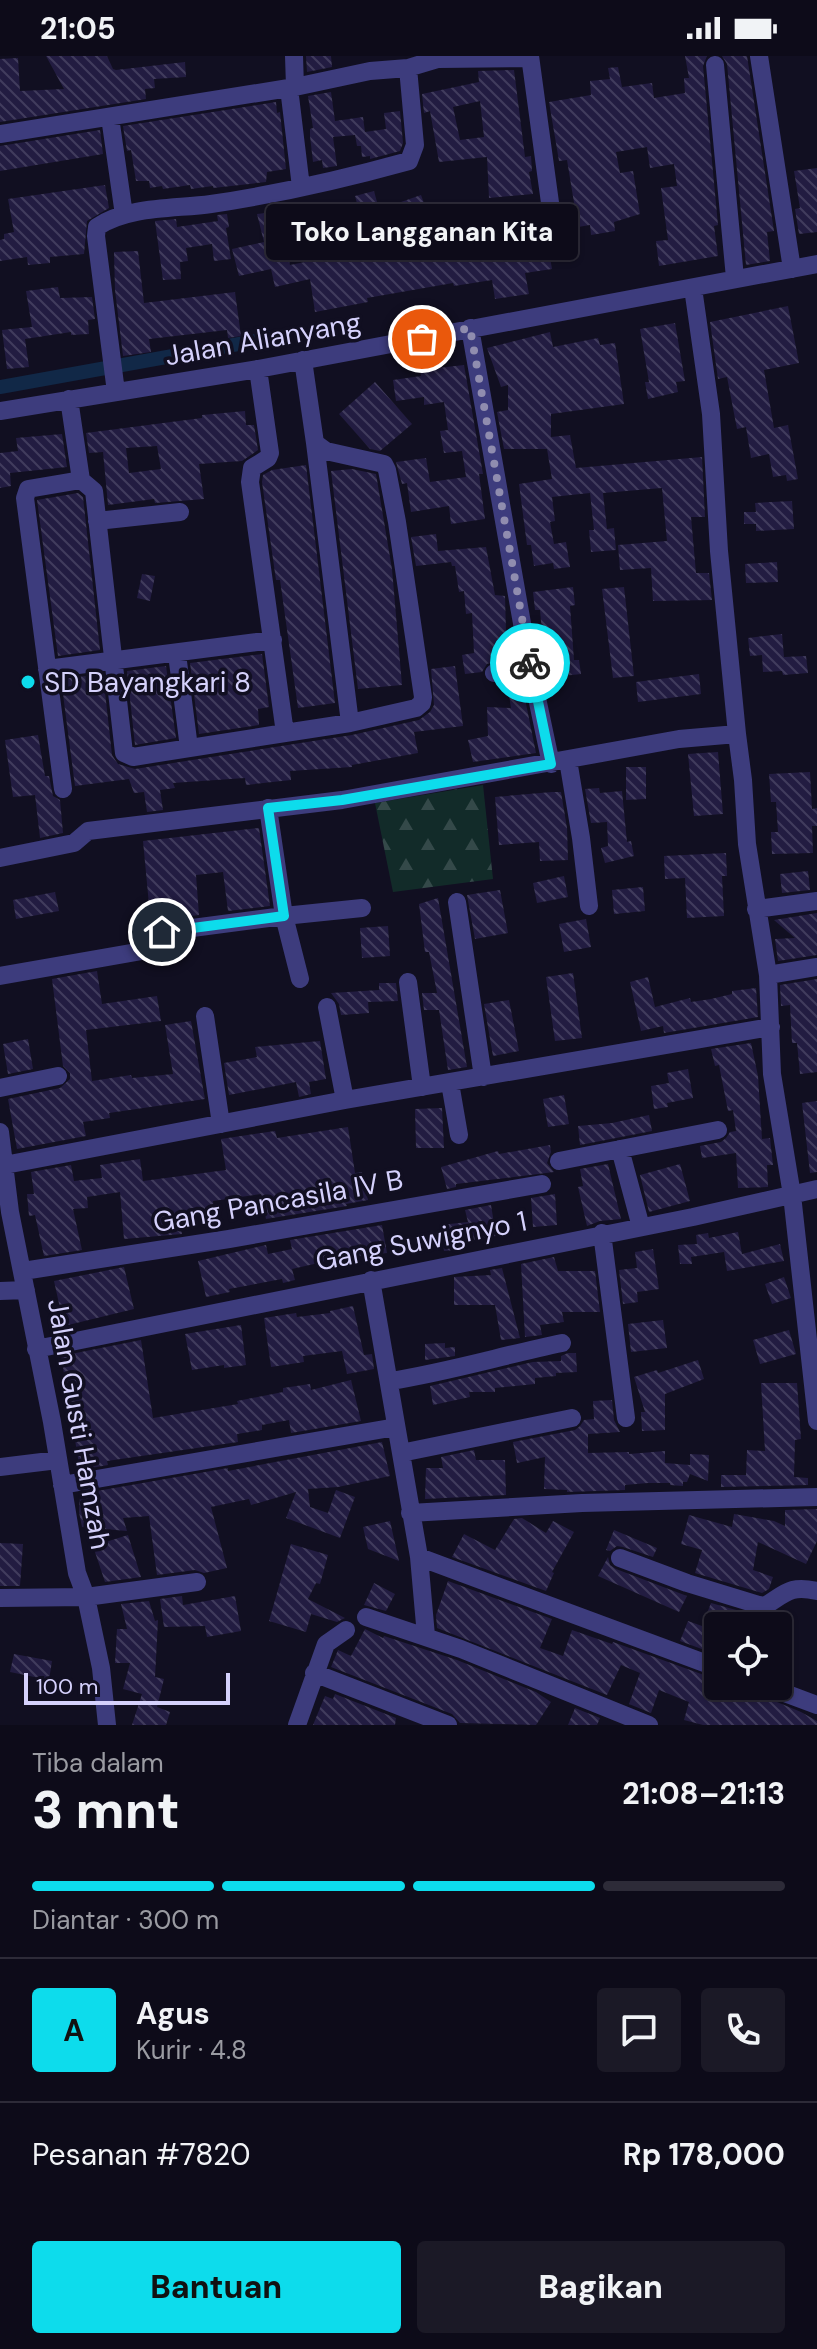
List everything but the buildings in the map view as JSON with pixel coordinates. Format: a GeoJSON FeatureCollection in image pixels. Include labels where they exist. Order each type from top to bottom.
{"type":"FeatureCollection","features":[{"type":"Feature","properties":{"kind":"street"},"geometry":{"type":"LineString","coordinates":[[294,56],[292,88],[301,187]]}},
{"type":"Feature","properties":{"kind":"street"},"geometry":{"type":"LineString","coordinates":[[759,56],[792,269]]}},
{"type":"Feature","properties":{"kind":"street"},"geometry":{"type":"LineString","coordinates":[[0,134],[292,88],[369,63],[408,68],[438,59],[460,57],[530,57],[554,232]]}},
{"type":"Feature","properties":{"kind":"street"},"geometry":{"type":"LineString","coordinates":[[715,65],[735,278]]}},
{"type":"Feature","properties":{"kind":"street"},"geometry":{"type":"LineString","coordinates":[[115,387],[96,232],[101,224],[124,215],[334,182],[409,161],[415,145],[408,68]]}},
{"type":"Feature","properties":{"kind":"street"},"geometry":{"type":"LineString","coordinates":[[110,117],[124,215]]}},
{"type":"Feature","properties":{"kind":"street","name":"Jalan Alianyang"},"geometry":{"type":"LineString","coordinates":[[0,411],[115,387],[258,369],[817,264]]}},
{"type":"Feature","properties":{"kind":"street"},"geometry":{"type":"LineString","coordinates":[[693,288],[711,414],[719,551],[747,844],[768,975],[772,1074],[810,1300],[817,1421]]}},
{"type":"Feature","properties":{"kind":"street"},"geometry":{"type":"LineString","coordinates":[[470,328],[530,665],[581,838],[589,906]]}},
{"type":"Feature","properties":{"kind":"street"},"geometry":{"type":"LineString","coordinates":[[303,360],[350,723]]}},
{"type":"Feature","properties":{"kind":"street"},"geometry":{"type":"LineString","coordinates":[[258,369],[270,453],[268,458],[252,468],[250,482],[285,733]]}},
{"type":"Feature","properties":{"kind":"street"},"geometry":{"type":"LineString","coordinates":[[69,399],[81,480],[94,491],[124,753],[133,757],[350,723],[416,708],[422,703],[400,538],[387,470],[384,464],[326,451],[315,443]]}},
{"type":"Feature","properties":{"kind":"street"},"geometry":{"type":"LineString","coordinates":[[63,789],[25,493],[28,489],[81,480]]}},
{"type":"Feature","properties":{"kind":"street"},"geometry":{"type":"LineString","coordinates":[[97,521],[180,512]]}},
{"type":"Feature","properties":{"kind":"street"},"geometry":{"type":"LineString","coordinates":[[47,669],[273,640]]}},
{"type":"Feature","properties":{"kind":"street"},"geometry":{"type":"LineString","coordinates":[[177,654],[189,748]]}},
{"type":"Feature","properties":{"kind":"street"},"geometry":{"type":"LineString","coordinates":[[494,673],[530,665]]}},
{"type":"Feature","properties":{"kind":"street"},"geometry":{"type":"LineString","coordinates":[[0,858],[74,843],[88,831],[342,800],[679,739],[737,734]]}},
{"type":"Feature","properties":{"kind":"street"},"geometry":{"type":"LineString","coordinates":[[268,808],[284,916],[300,979]]}},
{"type":"Feature","properties":{"kind":"street"},"geometry":{"type":"LineString","coordinates":[[756,909],[817,901]]}},
{"type":"Feature","properties":{"kind":"street"},"geometry":{"type":"LineString","coordinates":[[457,902],[483,1077]]}},
{"type":"Feature","properties":{"kind":"street"},"geometry":{"type":"LineString","coordinates":[[162,932],[362,908]]}},
{"type":"Feature","properties":{"kind":"street"},"geometry":{"type":"LineString","coordinates":[[0,976],[142,951]]}},
{"type":"Feature","properties":{"kind":"street"},"geometry":{"type":"LineString","coordinates":[[768,975],[817,967]]}},
{"type":"Feature","properties":{"kind":"street"},"geometry":{"type":"LineString","coordinates":[[408,982],[422,1087]]}},
{"type":"Feature","properties":{"kind":"street"},"geometry":{"type":"LineString","coordinates":[[327,1007],[345,1100]]}},
{"type":"Feature","properties":{"kind":"street"},"geometry":{"type":"LineString","coordinates":[[205,1016],[221,1124]]}},
{"type":"Feature","properties":{"kind":"street"},"geometry":{"type":"LineString","coordinates":[[2,1166],[345,1100],[771,1027]]}},
{"type":"Feature","properties":{"kind":"street"},"geometry":{"type":"LineString","coordinates":[[0,1088],[58,1076]]}},
{"type":"Feature","properties":{"kind":"street"},"geometry":{"type":"LineString","coordinates":[[450,1083],[459,1135]]}},
{"type":"Feature","properties":{"kind":"street"},"geometry":{"type":"LineString","coordinates":[[559,1161],[718,1130]]}},
{"type":"Feature","properties":{"kind":"street","name":"Jalan Gusti Hamzah"},"geometry":{"type":"LineString","coordinates":[[0,1132],[10,1212],[77,1573],[86,1597],[101,1668],[107,1725]]}},
{"type":"Feature","properties":{"kind":"street"},"geometry":{"type":"LineString","coordinates":[[620,1149],[641,1227]]}},
{"type":"Feature","properties":{"kind":"street","name":"Gang Pancasila IV B"},"geometry":{"type":"LineString","coordinates":[[0,1291],[25,1281],[243,1237],[542,1184]]}},
{"type":"Feature","properties":{"kind":"street","name":"Gang Suwignyo 1"},"geometry":{"type":"LineString","coordinates":[[36,1349],[817,1189]]}},
{"type":"Feature","properties":{"kind":"street"},"geometry":{"type":"LineString","coordinates":[[602,1233],[626,1418]]}},
{"type":"Feature","properties":{"kind":"street"},"geometry":{"type":"LineString","coordinates":[[371,1280],[419,1557],[426,1636]]}},
{"type":"Feature","properties":{"kind":"street"},"geometry":{"type":"LineString","coordinates":[[390,1381],[442,1372],[489,1358],[562,1343]]}},
{"type":"Feature","properties":{"kind":"street"},"geometry":{"type":"LineString","coordinates":[[401,1453],[572,1418]]}},
{"type":"Feature","properties":{"kind":"street"},"geometry":{"type":"LineString","coordinates":[[62,1485],[396,1427]]}},
{"type":"Feature","properties":{"kind":"street"},"geometry":{"type":"LineString","coordinates":[[0,1467],[58,1460]]}},
{"type":"Feature","properties":{"kind":"street"},"geometry":{"type":"LineString","coordinates":[[410,1513],[582,1503],[817,1497]]}},
{"type":"Feature","properties":{"kind":"street"},"geometry":{"type":"LineString","coordinates":[[419,1557],[704,1663]]}},
{"type":"Feature","properties":{"kind":"street"},"geometry":{"type":"LineString","coordinates":[[620,1558],[759,1605],[765,1606],[779,1594],[792,1589],[817,1591]]}},
{"type":"Feature","properties":{"kind":"street"},"geometry":{"type":"LineString","coordinates":[[0,1598],[86,1597],[197,1582]]}},
{"type":"Feature","properties":{"kind":"street"},"geometry":{"type":"LineString","coordinates":[[366,1617],[426,1636],[649,1725]]}},
{"type":"Feature","properties":{"kind":"street"},"geometry":{"type":"LineString","coordinates":[[297,1725],[326,1644],[346,1630]]}},
{"type":"Feature","properties":{"kind":"street"},"geometry":{"type":"LineString","coordinates":[[314,1673],[448,1725]]}},
{"type":"Feature","properties":{"kind":"street"},"geometry":{"type":"LineString","coordinates":[[792,1696],[817,1705]]}},
{"type":"Feature","properties":{"kind":"green space"},"geometry":{"type":"Polygon","coordinates":[[[483,785],[493,879],[393,892],[375,803],[483,785]]]}},
{"type":"Feature","properties":{"kind":"waterway"},"geometry":{"type":"LineString","coordinates":[[0,387],[283,336]]}},
{"type":"Feature","properties":{"kind":"way so far"},"geometry":{"type":"LineString","coordinates":[[422,339],[470,328],[530,663]]}},
{"type":"Feature","properties":{"kind":"place","name":"Toko Langganan Kita"},"geometry":{"type":"Point","coordinates":[422,339]}},
{"type":"Feature","properties":{"kind":"place","name":"SD Bayangkari 8"},"geometry":{"type":"Point","coordinates":[28,682]}},
{"type":"Feature","properties":{"kind":"route"},"geometry":{"type":"LineString","coordinates":[[162,932],[284,916],[268,808],[342,800],[551,764],[530,663]]}}]}
